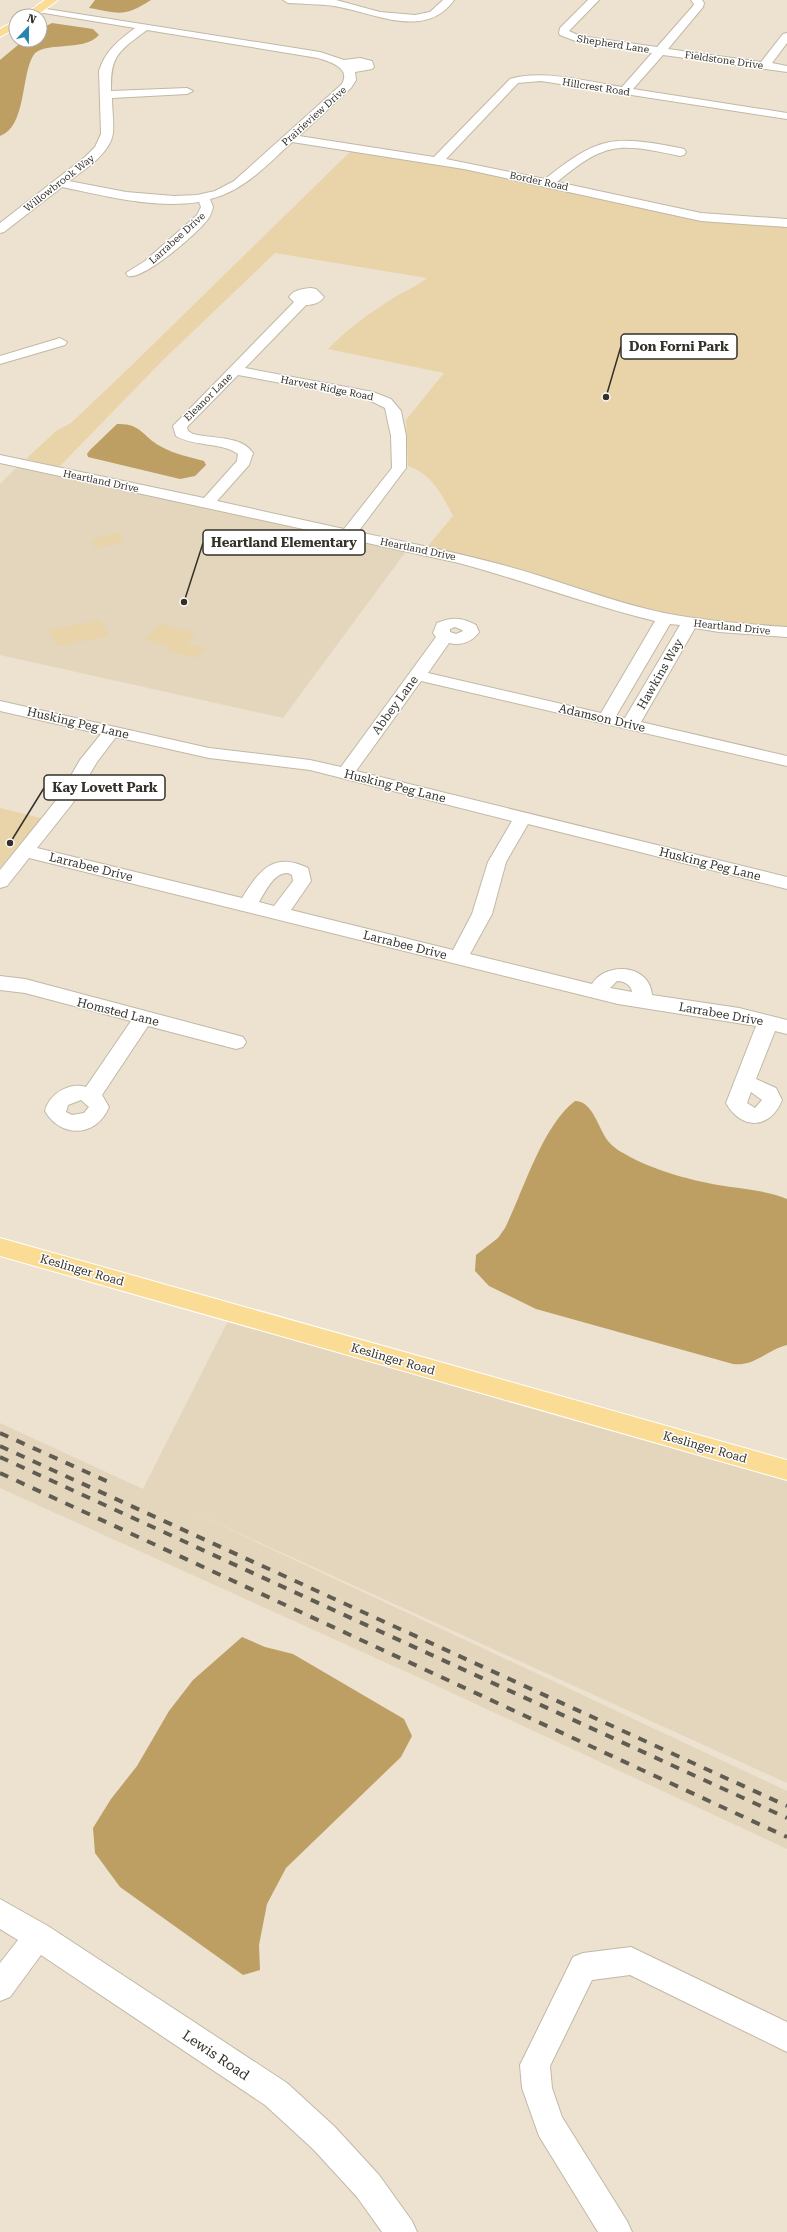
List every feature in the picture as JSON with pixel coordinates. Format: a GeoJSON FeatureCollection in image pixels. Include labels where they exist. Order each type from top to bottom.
{"type":"FeatureCollection","features":[{"type":"Feature","properties":{"kind":"main road"},"geometry":{"type":"LineString","coordinates":[[40,8],[52,0]]}},
{"type":"Feature","properties":{"kind":"main road","name":"Keslinger Road"},"geometry":{"type":"LineString","coordinates":[[0,1247],[787,1470]]}},
{"type":"Feature","properties":{"kind":"street"},"geometry":{"type":"LineString","coordinates":[[288,0],[335,3],[380,15],[415,18],[433,15],[449,0]]}},
{"type":"Feature","properties":{"kind":"street","name":"Shepherd Lane"},"geometry":{"type":"LineString","coordinates":[[594,0],[566,28],[564,33],[578,39],[660,51]]}},
{"type":"Feature","properties":{"kind":"street","name":"Shepherd Lane"},"geometry":{"type":"LineString","coordinates":[[625,91],[698,7],[696,0]]}},
{"type":"Feature","properties":{"kind":"street","name":"Prairieview Drive"},"geometry":{"type":"LineString","coordinates":[[48,11],[305,52],[331,58],[346,67],[352,77],[347,86],[290,138],[238,184],[225,192],[170,200],[149,199],[59,183]]}},
{"type":"Feature","properties":{"kind":"street","name":"Willowbrook Way"},"geometry":{"type":"LineString","coordinates":[[0,229],[96,153],[105,140],[107,129],[106,61],[115,50],[144,27]]}},
{"type":"Feature","properties":{"kind":"street"},"geometry":{"type":"LineString","coordinates":[[764,66],[787,36]]}},
{"type":"Feature","properties":{"kind":"street","name":"Fieldstone Drive"},"geometry":{"type":"LineString","coordinates":[[660,51],[787,69]]}},
{"type":"Feature","properties":{"kind":"street","name":"Hillcrest Road"},"geometry":{"type":"LineString","coordinates":[[438,161],[519,79],[541,78],[787,116]]}},
{"type":"Feature","properties":{"kind":"street"},"geometry":{"type":"LineString","coordinates":[[106,95],[187,91]]}},
{"type":"Feature","properties":{"kind":"street","name":"Border Road"},"geometry":{"type":"LineString","coordinates":[[290,138],[438,161],[548,183],[701,217],[787,223]]}},
{"type":"Feature","properties":{"kind":"street"},"geometry":{"type":"LineString","coordinates":[[548,183],[585,155],[598,148],[625,145],[650,146],[680,152]]}},
{"type":"Feature","properties":{"kind":"street","name":"Larrabee Drive"},"geometry":{"type":"LineString","coordinates":[[133,273],[150,264],[203,217],[207,207],[203,196]]}},
{"type":"Feature","properties":{"kind":"street","name":"Eleanor Lane"},"geometry":{"type":"LineString","coordinates":[[207,504],[244,462],[246,453],[233,447],[189,437],[179,430],[182,423],[302,301]]}},
{"type":"Feature","properties":{"kind":"street"},"geometry":{"type":"LineString","coordinates":[[0,360],[60,342]]}},
{"type":"Feature","properties":{"kind":"street","name":"Harvest Ridge Road"},"geometry":{"type":"LineString","coordinates":[[234,370],[368,395],[381,399],[392,406],[396,418],[399,468],[348,534]]}},
{"type":"Feature","properties":{"kind":"street","name":"Heartland Drive"},"geometry":{"type":"LineString","coordinates":[[0,458],[484,565],[606,604],[665,618],[787,632]]}},
{"type":"Feature","properties":{"kind":"street","name":"Hawkins Way"},"geometry":{"type":"LineString","coordinates":[[606,720],[665,618]]}},
{"type":"Feature","properties":{"kind":"street","name":"Hawkins Way"},"geometry":{"type":"LineString","coordinates":[[630,725],[690,622]]}},
{"type":"Feature","properties":{"kind":"street","name":"Abbey Lane"},"geometry":{"type":"LineString","coordinates":[[346,773],[445,637]]}},
{"type":"Feature","properties":{"kind":"street","name":"Adamson Drive"},"geometry":{"type":"LineString","coordinates":[[416,676],[787,761]]}},
{"type":"Feature","properties":{"kind":"street","name":"Husking Peg Lane"},"geometry":{"type":"LineString","coordinates":[[0,706],[218,755],[299,763],[346,773],[787,883]]}},
{"type":"Feature","properties":{"kind":"street"},"geometry":{"type":"LineString","coordinates":[[0,882],[66,800],[89,760],[112,731]]}},
{"type":"Feature","properties":{"kind":"street"},"geometry":{"type":"LineString","coordinates":[[458,958],[482,914],[497,862],[522,817]]}},
{"type":"Feature","properties":{"kind":"street","name":"Larrabee Drive"},"geometry":{"type":"LineString","coordinates":[[26,851],[598,992],[604,981],[609,976],[626,975],[639,984],[642,991],[642,1002],[739,1016],[787,1027]]}},
{"type":"Feature","properties":{"kind":"street"},"geometry":{"type":"LineString","coordinates":[[247,906],[272,870],[280,866],[295,867],[301,872],[302,882],[278,914]]}},
{"type":"Feature","properties":{"kind":"street","name":"Homsted Lane"},"geometry":{"type":"LineString","coordinates":[[0,983],[25,986],[236,1042]]}},
{"type":"Feature","properties":{"kind":"street"},"geometry":{"type":"LineString","coordinates":[[91,1096],[144,1018]]}},
{"type":"Feature","properties":{"kind":"street"},"geometry":{"type":"LineString","coordinates":[[743,1082],[768,1022]]}},
{"type":"Feature","properties":{"kind":"street","name":"Lewis Road"},"geometry":{"type":"LineString","coordinates":[[0,1913],[38,1936],[276,2094],[324,2138],[368,2186],[401,2232]]}},
{"type":"Feature","properties":{"kind":"street"},"geometry":{"type":"LineString","coordinates":[[0,1987],[38,1936]]}},
{"type":"Feature","properties":{"kind":"street"},"geometry":{"type":"LineString","coordinates":[[616,2232],[550,2125],[537,2088],[535,2065],[583,1967],[631,1961],[787,2037]]}},
{"type":"Feature","properties":{"kind":"shaded area"},"geometry":{"type":"Polygon","coordinates":[[[95,0],[151,0],[134,10],[121,13],[89,8],[95,0]]]}},
{"type":"Feature","properties":{"kind":"shaded area"},"geometry":{"type":"Polygon","coordinates":[[[52,23],[93,29],[99,35],[83,44],[48,48],[48,25],[52,23]]]}},
{"type":"Feature","properties":{"kind":"shaded area"},"geometry":{"type":"Polygon","coordinates":[[[14,48],[45,48],[38,51],[33,56],[26,76],[19,112],[8,131],[0,136],[0,60],[14,48]]]}},
{"type":"Feature","properties":{"kind":"shaded area"},"geometry":{"type":"Polygon","coordinates":[[[352,150],[446,164],[692,217],[787,225],[787,627],[705,619],[645,609],[603,598],[525,571],[427,547],[453,516],[440,493],[430,480],[416,469],[408,466],[406,420],[444,373],[328,349],[368,315],[427,278],[275,253],[163,360],[59,467],[26,459],[56,431],[71,423],[352,150]]]}},
{"type":"Feature","properties":{"kind":"shaded area"},"geometry":{"type":"Polygon","coordinates":[[[117,424],[125,424],[136,428],[165,449],[204,461],[206,465],[195,476],[180,479],[88,457],[87,454],[90,450],[117,424]]]}},
{"type":"Feature","properties":{"kind":"shaded area"},"geometry":{"type":"Polygon","coordinates":[[[19,465],[407,550],[283,718],[0,655],[0,484],[19,465]]]}},
{"type":"Feature","properties":{"kind":"shaded area"},"geometry":{"type":"Polygon","coordinates":[[[119,533],[124,542],[95,548],[92,542],[96,538],[119,533]]]}},
{"type":"Feature","properties":{"kind":"shaded area"},"geometry":{"type":"Polygon","coordinates":[[[100,620],[109,636],[58,646],[49,630],[100,620]]]}},
{"type":"Feature","properties":{"kind":"shaded area"},"geometry":{"type":"Polygon","coordinates":[[[160,624],[196,633],[187,644],[206,648],[197,658],[168,651],[171,647],[145,640],[160,624]]]}},
{"type":"Feature","properties":{"kind":"shaded area"},"geometry":{"type":"Polygon","coordinates":[[[0,808],[41,818],[0,868],[0,808]]]}},
{"type":"Feature","properties":{"kind":"shaded area"},"geometry":{"type":"Polygon","coordinates":[[[575,1101],[581,1102],[591,1110],[604,1136],[612,1145],[635,1159],[682,1177],[718,1185],[762,1192],[787,1199],[787,1345],[780,1347],[754,1361],[733,1364],[536,1309],[489,1286],[475,1271],[476,1255],[498,1238],[505,1228],[534,1160],[543,1143],[563,1112],[575,1101]]]}},
{"type":"Feature","properties":{"kind":"shaded area"},"geometry":{"type":"Polygon","coordinates":[[[230,1317],[787,1478],[787,1783],[186,1509],[787,1791],[787,1849],[420,1678],[0,1488],[0,1423],[143,1489],[230,1317]]]}},
{"type":"Feature","properties":{"kind":"shaded area"},"geometry":{"type":"Polygon","coordinates":[[[242,1637],[265,1647],[293,1654],[404,1719],[412,1736],[401,1757],[286,1868],[267,1904],[259,1945],[260,1970],[243,1975],[120,1887],[95,1853],[93,1828],[111,1799],[137,1766],[169,1711],[193,1680],[242,1637]]]}},
{"type":"Feature","properties":{"kind":"railway"},"geometry":{"type":"LineString","coordinates":[[0,1433],[113,1484]]}},
{"type":"Feature","properties":{"kind":"railway"},"geometry":{"type":"LineString","coordinates":[[0,1446],[787,1806]]}},
{"type":"Feature","properties":{"kind":"railway"},"geometry":{"type":"LineString","coordinates":[[0,1457],[787,1818]]}},
{"type":"Feature","properties":{"kind":"railway"},"geometry":{"type":"LineString","coordinates":[[0,1473],[787,1837]]}},
{"type":"Feature","properties":{"kind":"place","name":"Don Forni Park"},"geometry":{"type":"Point","coordinates":[606,397]}},
{"type":"Feature","properties":{"kind":"place","name":"Heartland Elementary"},"geometry":{"type":"Point","coordinates":[184,602]}},
{"type":"Feature","properties":{"kind":"place","name":"Kay Lovett Park"},"geometry":{"type":"Point","coordinates":[10,843]}}]}
